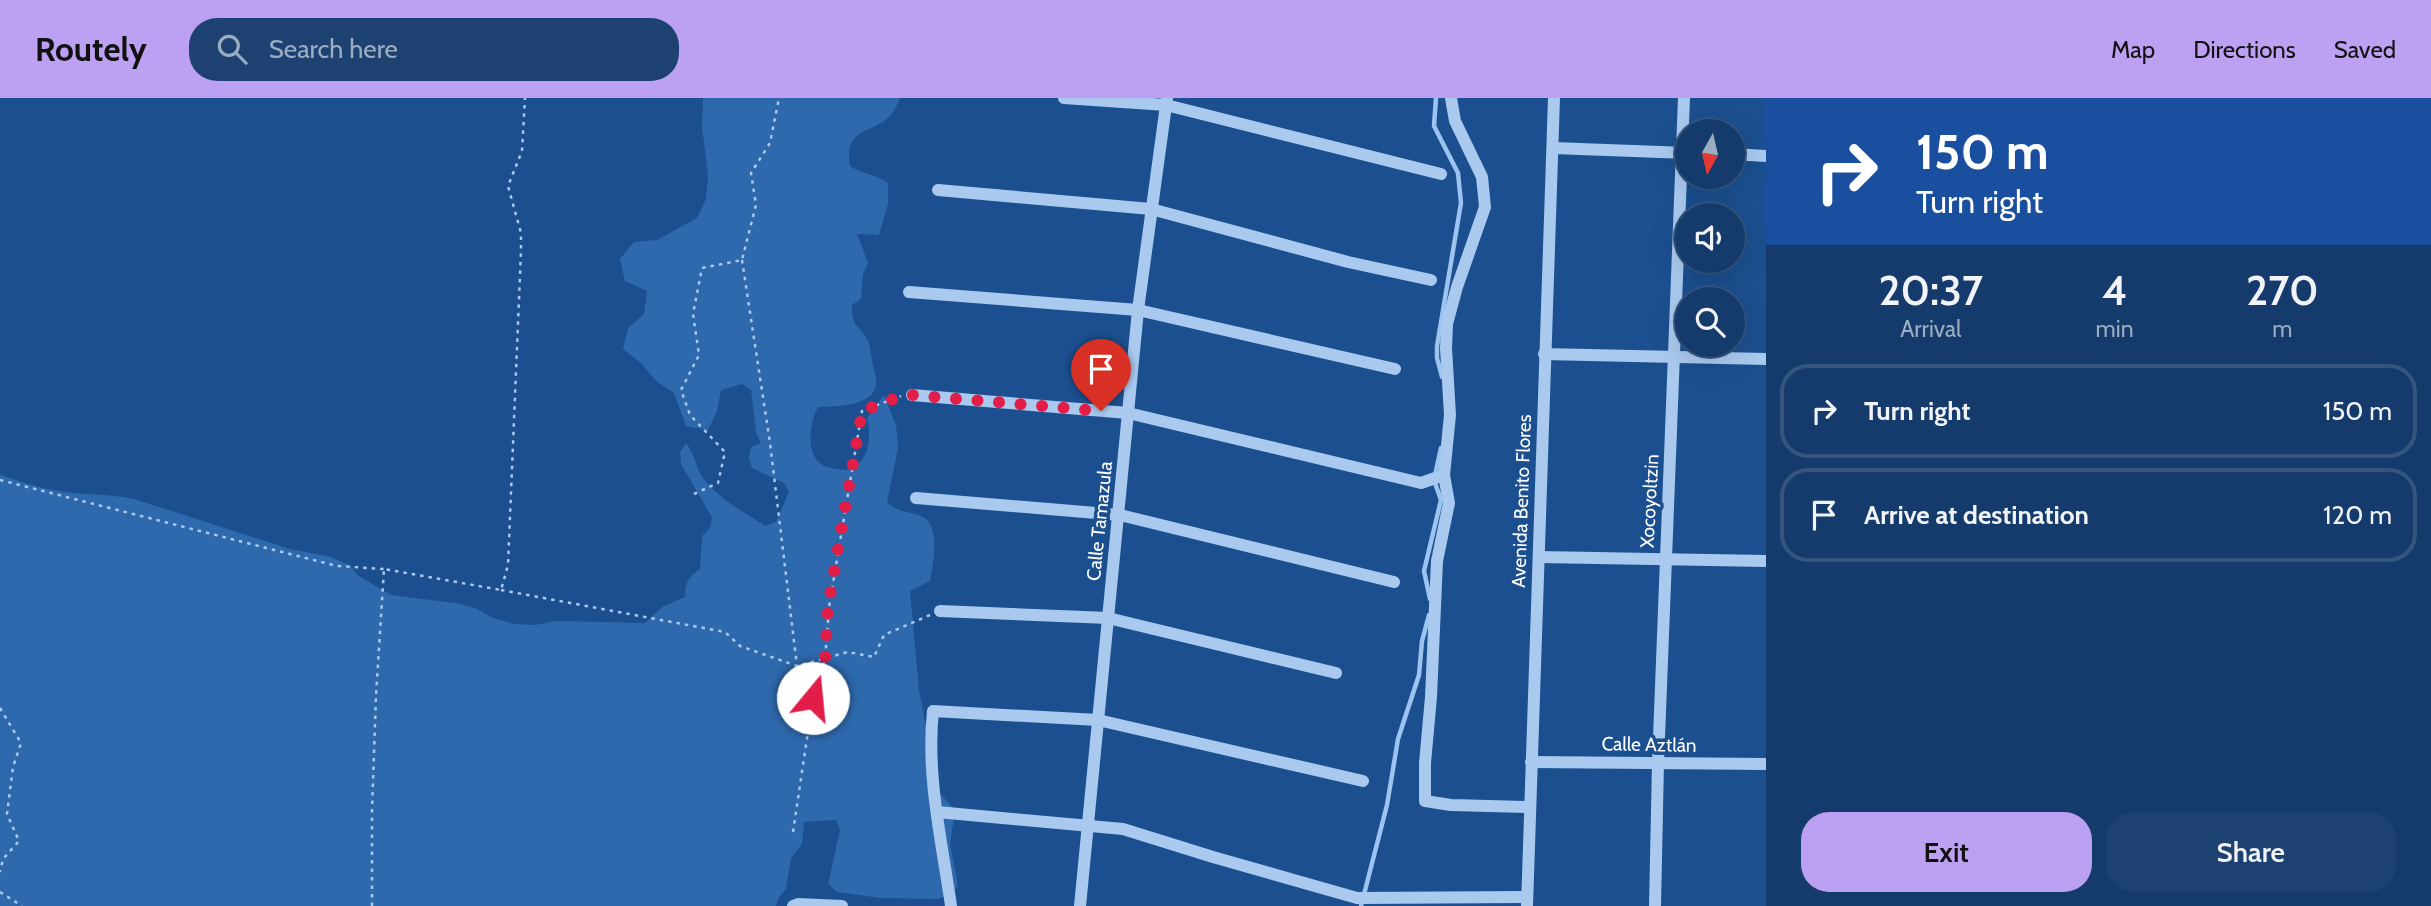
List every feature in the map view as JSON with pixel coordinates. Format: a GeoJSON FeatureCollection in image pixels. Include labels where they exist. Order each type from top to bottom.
{"type":"FeatureCollection","features":[{"type":"Feature","properties":{"kind":"street"},"geometry":{"type":"LineString","coordinates":[[1064,98],[1167,102],[1441,174]]}},
{"type":"Feature","properties":{"kind":"street"},"geometry":{"type":"LineString","coordinates":[[1451,98],[1455,121],[1482,177],[1485,199],[1482,219],[1457,287],[1447,324],[1450,415],[1444,475],[1448,503],[1437,561],[1425,801],[1451,805],[1530,807]]}},
{"type":"Feature","properties":{"kind":"street","name":"Avenida Benito Flores"},"geometry":{"type":"LineString","coordinates":[[1527,902],[1554,98]]}},
{"type":"Feature","properties":{"kind":"street","name":"Xocoyoltzin"},"geometry":{"type":"LineString","coordinates":[[1684,98],[1684,119]]}},
{"type":"Feature","properties":{"kind":"street","name":"Calle Tamazula"},"geometry":{"type":"LineString","coordinates":[[1080,906],[1138,310],[1167,102]]}},
{"type":"Feature","properties":{"kind":"street"},"geometry":{"type":"LineString","coordinates":[[1553,148],[1675,153]]}},
{"type":"Feature","properties":{"kind":"street"},"geometry":{"type":"LineString","coordinates":[[1745,155],[1766,156]]}},
{"type":"Feature","properties":{"kind":"street","name":"Xocoyoltzin"},"geometry":{"type":"LineString","coordinates":[[1678,287],[1683,189]]}},
{"type":"Feature","properties":{"kind":"street"},"geometry":{"type":"LineString","coordinates":[[938,190],[1151,209],[1348,262],[1431,280]]}},
{"type":"Feature","properties":{"kind":"street"},"geometry":{"type":"LineString","coordinates":[[909,292],[1138,310],[1395,369]]}},
{"type":"Feature","properties":{"kind":"street"},"geometry":{"type":"LineString","coordinates":[[1544,354],[1766,359]]}},
{"type":"Feature","properties":{"kind":"street","name":"Xocoyoltzin"},"geometry":{"type":"LineString","coordinates":[[1655,906],[1658,763],[1675,357]]}},
{"type":"Feature","properties":{"kind":"street"},"geometry":{"type":"LineString","coordinates":[[912,395],[1128,413],[1421,483],[1444,475]]}},
{"type":"Feature","properties":{"kind":"street"},"geometry":{"type":"LineString","coordinates":[[916,498],[1120,515],[1394,582]]}},
{"type":"Feature","properties":{"kind":"street"},"geometry":{"type":"LineString","coordinates":[[1539,557],[1766,561]]}},
{"type":"Feature","properties":{"kind":"street"},"geometry":{"type":"LineString","coordinates":[[940,611],[1108,618],[1336,673]]}},
{"type":"Feature","properties":{"kind":"street"},"geometry":{"type":"LineString","coordinates":[[951,906],[931,764],[933,712],[1098,720],[1363,782]]}},
{"type":"Feature","properties":{"kind":"street","name":"Calle Aztlán"},"geometry":{"type":"LineString","coordinates":[[1531,762],[1766,764]]}},
{"type":"Feature","properties":{"kind":"street"},"geometry":{"type":"LineString","coordinates":[[937,812],[1123,829],[1357,898],[1411,902],[1527,902]]}},
{"type":"Feature","properties":{"kind":"street"},"geometry":{"type":"LineString","coordinates":[[793,906],[842,906]]}},
{"type":"Feature","properties":{"kind":"path"},"geometry":{"type":"LineString","coordinates":[[501,590],[508,565],[521,251],[521,233],[508,182],[520,161],[525,98]]}},
{"type":"Feature","properties":{"kind":"path"},"geometry":{"type":"LineString","coordinates":[[779,98],[770,143],[751,173],[756,205],[742,260],[770,443],[797,666]]}},
{"type":"Feature","properties":{"kind":"path"},"geometry":{"type":"LineString","coordinates":[[694,494],[719,483],[724,452],[690,415],[681,390],[699,355],[693,314],[695,302],[702,268],[742,260]]}},
{"type":"Feature","properties":{"kind":"path"},"geometry":{"type":"LineString","coordinates":[[793,832],[813,698],[825,660],[828,607],[862,411],[901,396],[912,395]]}},
{"type":"Feature","properties":{"kind":"path"},"geometry":{"type":"LineString","coordinates":[[0,480],[337,566],[384,569],[725,632],[740,646],[797,666],[848,652],[874,657],[884,635],[940,611]]}},
{"type":"Feature","properties":{"kind":"path"},"geometry":{"type":"LineString","coordinates":[[372,906],[376,695],[384,569]]}},
{"type":"Feature","properties":{"kind":"path"},"geometry":{"type":"LineString","coordinates":[[0,708],[21,743],[13,767],[7,814],[19,841],[3,859],[0,872]]}},
{"type":"Feature","properties":{"kind":"path"},"geometry":{"type":"LineString","coordinates":[[0,892],[22,906]]}},
{"type":"Feature","properties":{"kind":"shaded area"},"geometry":{"type":"Polygon","coordinates":[[[703,98],[900,98],[888,118],[854,139],[849,154],[850,166],[888,183],[888,204],[879,235],[857,234],[868,263],[863,274],[861,299],[852,305],[853,319],[869,343],[876,386],[873,393],[860,402],[818,407],[810,437],[816,459],[824,466],[836,469],[855,467],[861,461],[868,445],[867,418],[884,395],[896,425],[898,448],[887,502],[900,510],[923,517],[932,529],[934,546],[930,581],[910,591],[919,690],[938,791],[952,807],[954,817],[950,844],[958,886],[938,899],[880,898],[837,892],[828,884],[840,830],[836,820],[804,822],[802,844],[791,858],[786,889],[776,906],[0,906],[0,475],[63,492],[134,499],[290,549],[331,557],[351,566],[357,575],[391,595],[455,603],[514,624],[535,625],[556,621],[645,623],[662,607],[685,597],[688,581],[700,569],[702,536],[710,528],[712,517],[681,464],[680,452],[686,443],[700,473],[713,489],[765,526],[776,522],[789,492],[784,483],[752,468],[749,458],[751,447],[761,443],[756,433],[751,390],[742,384],[721,390],[717,411],[708,430],[686,426],[674,393],[656,381],[641,363],[623,349],[628,328],[644,314],[647,291],[625,281],[620,259],[634,242],[657,240],[697,218],[706,199],[708,176],[702,127],[703,98]]]}},
{"type":"Feature","properties":{"kind":"waterway"},"geometry":{"type":"LineString","coordinates":[[1436,98],[1434,126],[1458,173],[1461,203],[1437,346],[1442,377]]}},
{"type":"Feature","properties":{"kind":"waterway"},"geometry":{"type":"LineString","coordinates":[[1430,599],[1424,571],[1441,500],[1434,480],[1441,448]]}},
{"type":"Feature","properties":{"kind":"waterway"},"geometry":{"type":"LineString","coordinates":[[1361,906],[1387,805],[1398,739],[1419,675],[1422,641],[1429,615]]}},
{"type":"Feature","properties":{"kind":"route"},"geometry":{"type":"LineString","coordinates":[[813,698],[825,660],[828,607],[862,411],[901,396],[912,395],[1101,411]]}}]}
